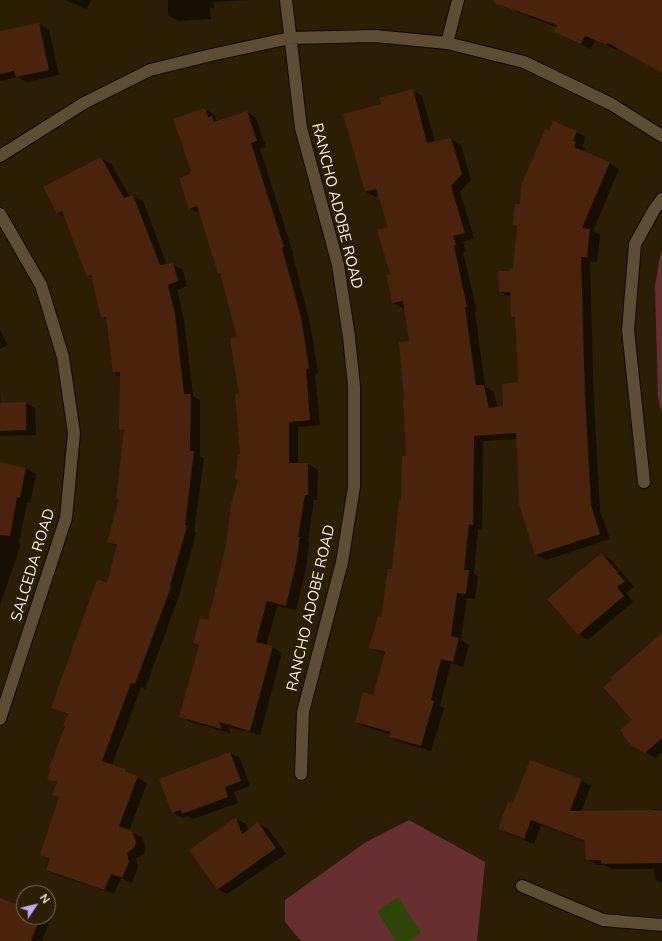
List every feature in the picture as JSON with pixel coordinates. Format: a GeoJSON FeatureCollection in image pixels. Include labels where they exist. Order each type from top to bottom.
{"type":"FeatureCollection","features":[{"type":"Feature","properties":{"kind":"street","name":"RANCHO ADOBE ROAD"},"geometry":{"type":"LineString","coordinates":[[286,0],[301,128],[338,265],[349,337],[354,386],[354,487],[342,562],[303,712],[301,774]]}},
{"type":"Feature","properties":{"kind":"street"},"geometry":{"type":"LineString","coordinates":[[447,43],[458,0]]}},
{"type":"Feature","properties":{"kind":"street"},"geometry":{"type":"LineString","coordinates":[[0,156],[84,103],[150,70],[290,38],[375,36],[447,43],[524,62],[611,104],[662,136]]}},
{"type":"Feature","properties":{"kind":"street"},"geometry":{"type":"LineString","coordinates":[[644,482],[628,330],[635,244],[654,210],[662,199]]}},
{"type":"Feature","properties":{"kind":"street","name":"SALCEDA ROAD"},"geometry":{"type":"LineString","coordinates":[[0,214],[41,285],[63,357],[74,434],[66,518],[0,719]]}},
{"type":"Feature","properties":{"kind":"street"},"geometry":{"type":"LineString","coordinates":[[522,886],[603,920],[662,925]]}},
{"type":"Feature","properties":{"kind":"shaded area"},"geometry":{"type":"Polygon","coordinates":[[[662,251],[662,413],[658,398],[655,286],[662,251]]]}},
{"type":"Feature","properties":{"kind":"shaded area"},"geometry":{"type":"Polygon","coordinates":[[[409,820],[485,862],[477,941],[300,940],[285,922],[285,900],[366,842],[409,820]]]}},
{"type":"Feature","properties":{"kind":"shaded area"},"geometry":{"type":"Polygon","coordinates":[[[398,897],[421,933],[411,941],[396,941],[377,911],[398,897]]]}},
{"type":"Feature","properties":{"kind":"building"},"geometry":{"type":"Polygon","coordinates":[[[494,0],[662,0],[662,73],[608,43],[607,45],[585,36],[581,44],[554,32],[557,25],[494,3],[494,0]]]}},
{"type":"Feature","properties":{"kind":"building"},"geometry":{"type":"Polygon","coordinates":[[[39,23],[49,70],[16,77],[14,71],[0,74],[0,31],[39,23]]]}},
{"type":"Feature","properties":{"kind":"building"},"geometry":{"type":"Polygon","coordinates":[[[413,89],[427,143],[451,138],[462,174],[451,186],[465,233],[453,236],[456,245],[454,246],[467,307],[465,307],[476,385],[484,385],[489,408],[503,406],[502,384],[518,382],[515,317],[511,317],[510,292],[499,292],[498,271],[509,271],[509,269],[513,269],[517,226],[513,225],[515,204],[520,204],[521,186],[545,129],[549,131],[553,121],[577,131],[573,141],[576,142],[574,147],[610,162],[582,228],[590,229],[587,257],[581,257],[585,396],[591,505],[600,534],[535,555],[519,504],[516,433],[474,436],[473,525],[469,524],[464,570],[469,570],[466,594],[457,593],[451,636],[459,638],[453,662],[441,659],[431,700],[434,701],[421,746],[389,737],[390,732],[355,722],[363,692],[373,695],[385,652],[369,648],[378,616],[381,617],[388,569],[392,569],[399,499],[401,500],[402,456],[406,456],[404,399],[399,342],[409,341],[403,301],[392,303],[386,275],[390,274],[377,230],[388,227],[376,189],[365,192],[343,114],[381,104],[379,98],[413,89]]]}},
{"type":"Feature","properties":{"kind":"building"},"geometry":{"type":"Polygon","coordinates":[[[205,108],[208,117],[212,116],[214,122],[247,111],[257,141],[251,143],[284,247],[282,248],[301,317],[309,368],[306,369],[310,420],[289,422],[289,463],[308,463],[308,495],[305,495],[298,537],[300,537],[296,563],[286,606],[267,601],[256,642],[273,646],[250,731],[219,722],[222,729],[179,717],[199,645],[193,643],[200,618],[208,620],[226,545],[231,504],[238,480],[235,479],[238,454],[240,455],[235,394],[239,394],[230,338],[237,337],[220,273],[218,274],[197,206],[189,209],[179,178],[190,174],[189,172],[191,171],[173,119],[205,108]]]}},
{"type":"Feature","properties":{"kind":"building"},"geometry":{"type":"Polygon","coordinates":[[[101,157],[124,198],[133,195],[160,265],[173,263],[178,281],[168,285],[175,314],[184,394],[191,394],[190,451],[194,451],[185,525],[187,526],[170,586],[171,587],[135,684],[131,683],[102,761],[125,769],[125,771],[138,776],[119,826],[132,831],[136,842],[134,848],[127,853],[129,862],[122,878],[111,874],[104,890],[46,870],[50,859],[40,855],[59,797],[52,795],[57,782],[47,779],[51,769],[49,768],[68,714],[51,708],[97,579],[107,583],[117,545],[107,542],[119,499],[116,499],[124,430],[119,430],[120,372],[113,373],[106,317],[101,318],[91,275],[87,277],[62,211],[57,214],[43,187],[101,157]]]}},
{"type":"Feature","properties":{"kind":"building"},"geometry":{"type":"Polygon","coordinates":[[[26,402],[26,430],[0,431],[0,403],[26,402]]]}},
{"type":"Feature","properties":{"kind":"building"},"geometry":{"type":"Polygon","coordinates":[[[0,462],[26,468],[20,498],[17,497],[10,536],[0,535],[0,462]]]}},
{"type":"Feature","properties":{"kind":"building"},"geometry":{"type":"Polygon","coordinates":[[[601,553],[625,581],[617,587],[624,596],[578,635],[547,599],[601,553]]]}},
{"type":"Feature","properties":{"kind":"building"},"geometry":{"type":"Polygon","coordinates":[[[662,633],[662,738],[645,753],[632,746],[622,734],[623,733],[620,730],[632,720],[603,687],[612,680],[610,678],[662,633]]]}},
{"type":"Feature","properties":{"kind":"building"},"geometry":{"type":"Polygon","coordinates":[[[230,752],[241,781],[225,787],[228,797],[182,814],[181,810],[172,813],[159,779],[230,752]]]}},
{"type":"Feature","properties":{"kind":"building"},"geometry":{"type":"Polygon","coordinates":[[[530,760],[582,779],[570,811],[662,810],[662,863],[601,864],[601,860],[586,860],[585,841],[531,820],[524,839],[498,829],[508,801],[513,803],[530,760]]]}},
{"type":"Feature","properties":{"kind":"building"},"geometry":{"type":"Polygon","coordinates":[[[236,817],[242,834],[258,822],[276,848],[217,890],[189,850],[236,817]]]}},
{"type":"Feature","properties":{"kind":"building"},"geometry":{"type":"Polygon","coordinates":[[[0,898],[16,904],[16,925],[37,925],[31,941],[0,941],[0,898]]]}}]}
